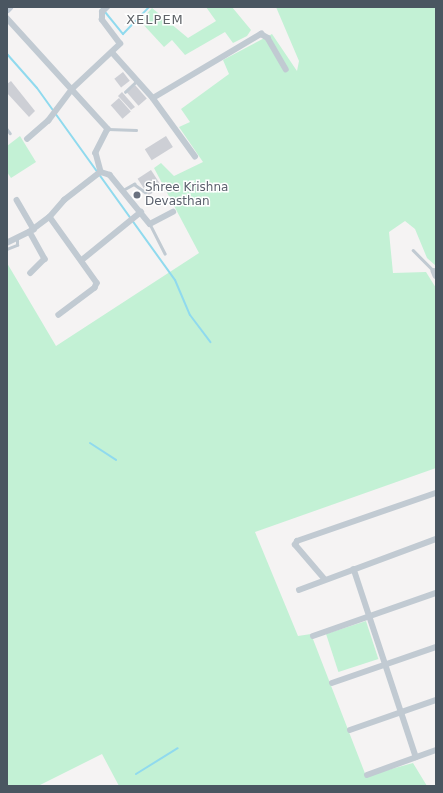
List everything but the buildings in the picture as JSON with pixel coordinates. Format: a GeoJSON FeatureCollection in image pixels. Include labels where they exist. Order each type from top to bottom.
{"type":"FeatureCollection","features":[{"type":"Feature","properties":{"kind":"street"},"geometry":{"type":"LineString","coordinates":[[27,139],[48,121],[72,89],[120,44],[102,20],[107,7]]}},
{"type":"Feature","properties":{"kind":"street"},"geometry":{"type":"LineString","coordinates":[[7,18],[108,129],[96,153],[101,172]]}},
{"type":"Feature","properties":{"kind":"street"},"geometry":{"type":"LineString","coordinates":[[153,98],[261,34],[268,38],[286,69]]}},
{"type":"Feature","properties":{"kind":"street"},"geometry":{"type":"LineString","coordinates":[[112,52],[153,98],[195,156]]}},
{"type":"Feature","properties":{"kind":"street"},"geometry":{"type":"LineString","coordinates":[[101,172],[110,175],[150,224],[173,212]]}},
{"type":"Feature","properties":{"kind":"street"},"geometry":{"type":"LineString","coordinates":[[7,243],[32,230],[50,217],[65,200],[101,172]]}},
{"type":"Feature","properties":{"kind":"street"},"geometry":{"type":"LineString","coordinates":[[17,200],[45,259],[31,273]]}},
{"type":"Feature","properties":{"kind":"street"},"geometry":{"type":"LineString","coordinates":[[82,260],[141,212]]}},
{"type":"Feature","properties":{"kind":"street"},"geometry":{"type":"LineString","coordinates":[[50,217],[97,283],[96,288],[59,315]]}},
{"type":"Feature","properties":{"kind":"street"},"geometry":{"type":"LineString","coordinates":[[325,580],[295,545],[297,541],[436,493]]}},
{"type":"Feature","properties":{"kind":"street"},"geometry":{"type":"LineString","coordinates":[[299,590],[436,539]]}},
{"type":"Feature","properties":{"kind":"street"},"geometry":{"type":"LineString","coordinates":[[354,569],[416,758]]}},
{"type":"Feature","properties":{"kind":"street"},"geometry":{"type":"LineString","coordinates":[[314,636],[436,593]]}},
{"type":"Feature","properties":{"kind":"street"},"geometry":{"type":"LineString","coordinates":[[332,683],[436,647]]}},
{"type":"Feature","properties":{"kind":"street"},"geometry":{"type":"LineString","coordinates":[[350,730],[436,700]]}},
{"type":"Feature","properties":{"kind":"street"},"geometry":{"type":"LineString","coordinates":[[366,775],[436,750]]}},
{"type":"Feature","properties":{"kind":"lane"},"geometry":{"type":"LineString","coordinates":[[125,92],[138,81]]}},
{"type":"Feature","properties":{"kind":"lane"},"geometry":{"type":"LineString","coordinates":[[7,129],[10,133]]}},
{"type":"Feature","properties":{"kind":"lane"},"geometry":{"type":"LineString","coordinates":[[108,129],[136,130]]}},
{"type":"Feature","properties":{"kind":"lane"},"geometry":{"type":"LineString","coordinates":[[123,190],[134,184],[145,192]]}},
{"type":"Feature","properties":{"kind":"lane"},"geometry":{"type":"LineString","coordinates":[[150,224],[165,253]]}},
{"type":"Feature","properties":{"kind":"lane"},"geometry":{"type":"LineString","coordinates":[[7,249],[17,245],[17,239]]}},
{"type":"Feature","properties":{"kind":"lane"},"geometry":{"type":"LineString","coordinates":[[413,250],[435,274]]}},
{"type":"Feature","properties":{"kind":"green space"},"geometry":{"type":"Polygon","coordinates":[[[206,7],[232,7],[251,30],[247,36],[233,43],[225,32],[185,55],[172,40],[164,47],[140,21],[152,8],[188,38],[216,21],[206,7]]]}},
{"type":"Feature","properties":{"kind":"green space"},"geometry":{"type":"Polygon","coordinates":[[[276,7],[436,7],[436,266],[427,258],[415,229],[405,221],[389,232],[393,273],[426,272],[436,288],[436,468],[255,532],[298,636],[311,634],[366,776],[413,763],[427,786],[119,786],[102,754],[38,786],[7,786],[7,263],[56,346],[199,253],[154,168],[161,163],[174,176],[203,162],[179,127],[190,122],[181,109],[229,74],[223,60],[272,34],[297,71],[299,61],[276,7]]]}},
{"type":"Feature","properties":{"kind":"green space"},"geometry":{"type":"Polygon","coordinates":[[[20,136],[36,162],[11,178],[7,172],[7,146],[20,136]]]}},
{"type":"Feature","properties":{"kind":"green space"},"geometry":{"type":"Polygon","coordinates":[[[366,621],[378,659],[338,672],[326,634],[366,621]]]}},
{"type":"Feature","properties":{"kind":"waterway"},"geometry":{"type":"LineString","coordinates":[[101,7],[123,34],[149,7]]}},
{"type":"Feature","properties":{"kind":"waterway"},"geometry":{"type":"LineString","coordinates":[[7,54],[37,88],[175,280],[190,315],[210,342]]}},
{"type":"Feature","properties":{"kind":"waterway"},"geometry":{"type":"LineString","coordinates":[[90,443],[116,460]]}},
{"type":"Feature","properties":{"kind":"waterway"},"geometry":{"type":"LineString","coordinates":[[136,774],[178,748]]}},
{"type":"Feature","properties":{"kind":"place","name":"Shree Krishna Devasthan"},"geometry":{"type":"Point","coordinates":[137,195]}},
{"type":"Feature","properties":{"kind":"district","name":"XELPEM"},"geometry":{"type":"Point","coordinates":[155,20]}}]}
